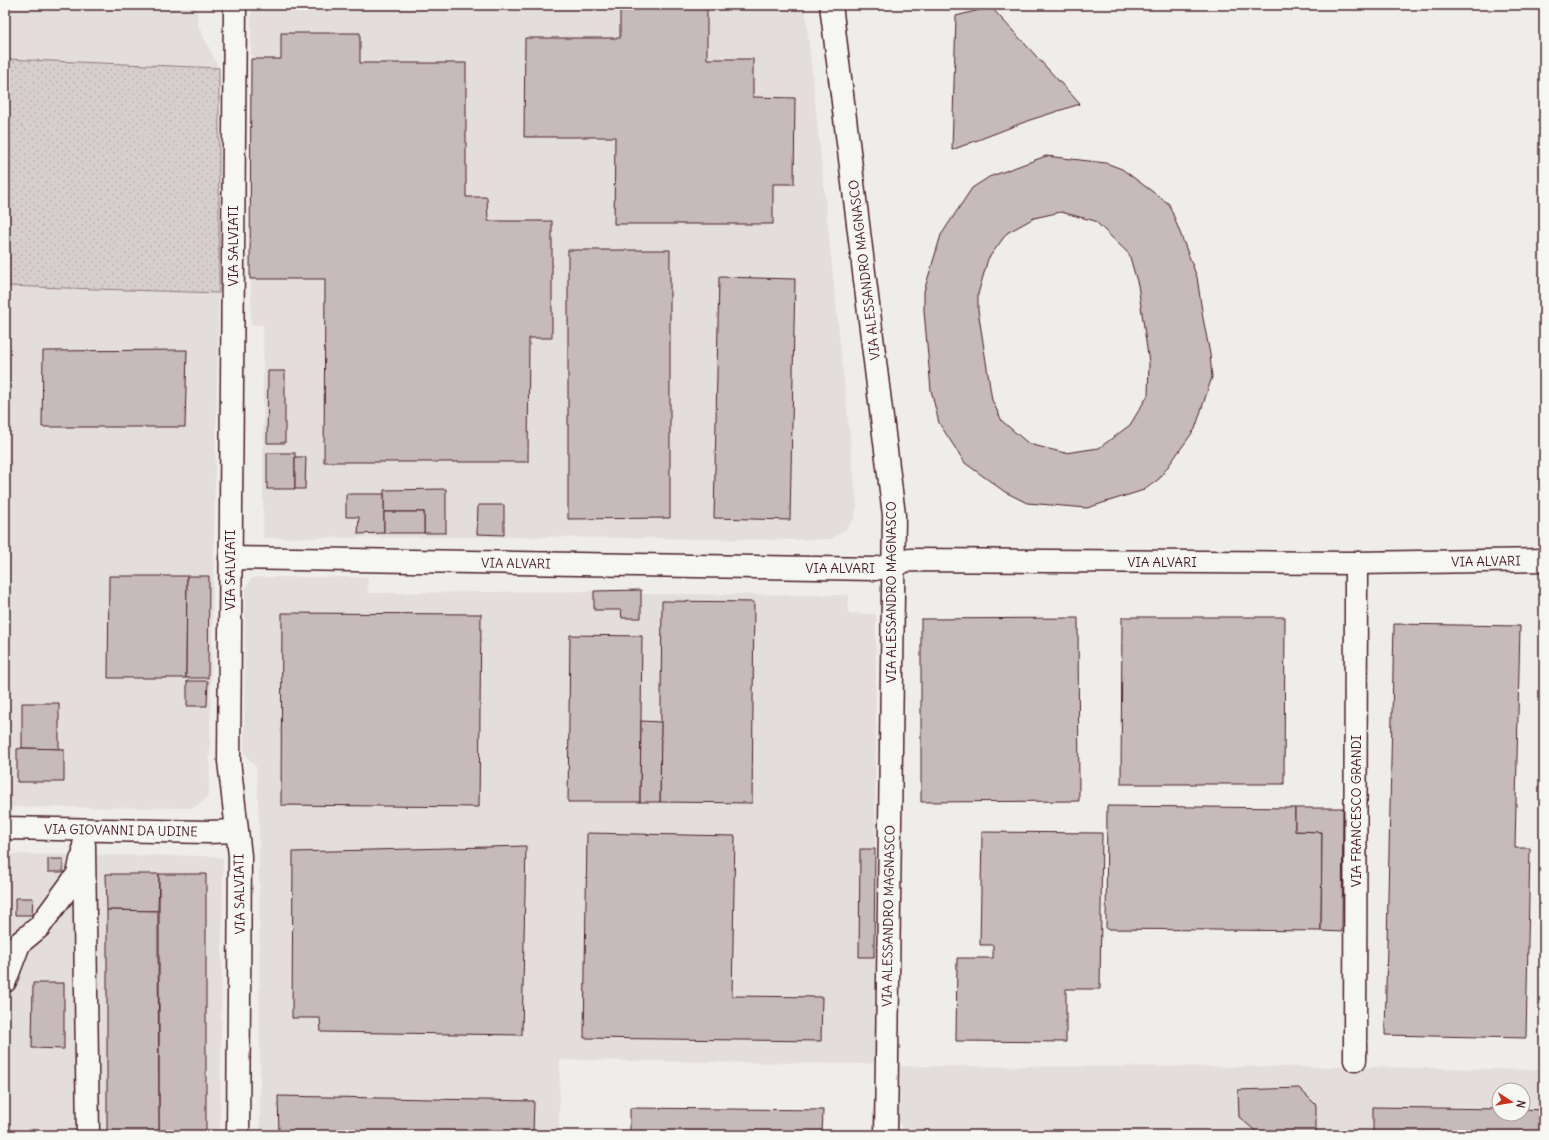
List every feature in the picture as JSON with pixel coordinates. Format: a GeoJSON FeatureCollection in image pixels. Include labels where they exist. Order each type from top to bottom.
{"type":"FeatureCollection","features":[{"type":"Feature","properties":{"kind":"street","name":"VIA SALVIATI"},"geometry":{"type":"LineString","coordinates":[[235,5],[229,761],[240,856],[238,1135]]}},
{"type":"Feature","properties":{"kind":"street","name":"VIA ALESSANDRO MAGNASCO"},"geometry":{"type":"LineString","coordinates":[[831,5],[894,515],[892,565],[886,1135]]}},
{"type":"Feature","properties":{"kind":"street","name":"VIA ALVARI"},"geometry":{"type":"LineString","coordinates":[[230,558],[874,569],[910,560],[1356,563],[1544,560]]}},
{"type":"Feature","properties":{"kind":"street","name":"VIA FRANCESCO GRANDI"},"geometry":{"type":"LineString","coordinates":[[1355,1060],[1356,563]]}},
{"type":"Feature","properties":{"kind":"street","name":"VIA GIOVANNI DA UDINE"},"geometry":{"type":"LineString","coordinates":[[5,828],[86,837],[236,831]]}},
{"type":"Feature","properties":{"kind":"street"},"geometry":{"type":"LineString","coordinates":[[5,981],[12,949],[39,927],[78,874],[86,837]]}},
{"type":"Feature","properties":{"kind":"street"},"geometry":{"type":"LineString","coordinates":[[86,837],[88,1135]]}},
{"type":"Feature","properties":{"kind":"shaded area"},"geometry":{"type":"Polygon","coordinates":[[[5,5],[197,5],[198,25],[219,68],[5,59],[5,5]]]}},
{"type":"Feature","properties":{"kind":"shaded area"},"geometry":{"type":"Polygon","coordinates":[[[251,5],[805,5],[857,506],[854,519],[846,529],[832,539],[788,540],[550,537],[263,538],[263,325],[251,325],[251,5]]]}},
{"type":"Feature","properties":{"kind":"shaded area"},"geometry":{"type":"Polygon","coordinates":[[[5,59],[219,68],[219,293],[5,286],[5,59]]]}},
{"type":"Feature","properties":{"kind":"shaded area"},"geometry":{"type":"Polygon","coordinates":[[[5,286],[219,293],[209,793],[203,802],[193,808],[5,807],[5,286]]]}},
{"type":"Feature","properties":{"kind":"shaded area"},"geometry":{"type":"Polygon","coordinates":[[[258,577],[368,577],[368,593],[641,590],[642,594],[849,595],[848,613],[876,614],[875,1062],[867,1064],[560,1060],[559,1135],[260,1135],[259,821],[256,767],[244,754],[245,590],[251,579],[258,577]]]}},
{"type":"Feature","properties":{"kind":"shaded area"},"geometry":{"type":"Polygon","coordinates":[[[5,854],[211,856],[223,858],[220,1135],[5,1135],[5,854]]]}},
{"type":"Feature","properties":{"kind":"shaded area"},"geometry":{"type":"Polygon","coordinates":[[[900,1066],[1372,1067],[1544,1070],[1544,1135],[909,1135],[899,1121],[900,1066]]]}},
{"type":"Feature","properties":{"kind":"building"},"geometry":{"type":"Polygon","coordinates":[[[620,5],[707,5],[707,59],[753,59],[753,97],[795,98],[794,184],[773,184],[773,224],[614,224],[615,137],[524,137],[525,38],[620,38],[620,5]]]}},
{"type":"Feature","properties":{"kind":"building"},"geometry":{"type":"Polygon","coordinates":[[[991,7],[1080,104],[1030,120],[952,150],[956,16],[991,7]]]}},
{"type":"Feature","properties":{"kind":"building"},"geometry":{"type":"Polygon","coordinates":[[[281,33],[360,33],[360,63],[466,63],[466,197],[487,197],[488,221],[552,221],[552,338],[529,338],[528,462],[324,462],[325,279],[250,279],[251,59],[281,59],[281,33]]]}},
{"type":"Feature","properties":{"kind":"building"},"geometry":{"type":"Polygon","coordinates":[[[1046,156],[1106,163],[1122,169],[1169,204],[1197,277],[1210,354],[1212,377],[1195,429],[1159,479],[1144,490],[1087,508],[1027,503],[1005,492],[965,463],[939,423],[931,390],[924,311],[924,291],[941,235],[972,188],[989,177],[1046,156]],[[1061,212],[1034,218],[1007,233],[988,259],[978,294],[978,310],[992,400],[1002,421],[1029,444],[1065,453],[1099,448],[1130,425],[1148,395],[1149,363],[1138,285],[1129,254],[1095,221],[1061,212]]]}},
{"type":"Feature","properties":{"kind":"building"},"geometry":{"type":"Polygon","coordinates":[[[568,250],[670,250],[670,518],[568,519],[568,250]]]}},
{"type":"Feature","properties":{"kind":"building"},"geometry":{"type":"Polygon","coordinates":[[[719,277],[795,279],[790,520],[714,518],[719,277]]]}},
{"type":"Feature","properties":{"kind":"building"},"geometry":{"type":"Polygon","coordinates":[[[187,350],[185,427],[42,427],[43,351],[187,350]]]}},
{"type":"Feature","properties":{"kind":"building"},"geometry":{"type":"Polygon","coordinates":[[[268,371],[285,371],[285,443],[267,443],[268,371]]]}},
{"type":"Feature","properties":{"kind":"building"},"geometry":{"type":"Polygon","coordinates":[[[267,453],[295,453],[295,489],[267,489],[267,453]]]}},
{"type":"Feature","properties":{"kind":"building"},"geometry":{"type":"Polygon","coordinates":[[[295,457],[306,457],[305,489],[295,489],[295,457]]]}},
{"type":"Feature","properties":{"kind":"building"},"geometry":{"type":"Polygon","coordinates":[[[446,489],[446,533],[424,533],[424,512],[384,512],[384,490],[446,489]]]}},
{"type":"Feature","properties":{"kind":"building"},"geometry":{"type":"Polygon","coordinates":[[[346,494],[384,494],[384,533],[358,534],[359,517],[346,517],[346,494]]]}},
{"type":"Feature","properties":{"kind":"building"},"geometry":{"type":"Polygon","coordinates":[[[478,505],[504,505],[504,535],[477,534],[478,505]]]}},
{"type":"Feature","properties":{"kind":"building"},"geometry":{"type":"Polygon","coordinates":[[[384,512],[424,512],[424,533],[384,533],[384,512]]]}},
{"type":"Feature","properties":{"kind":"building"},"geometry":{"type":"Polygon","coordinates":[[[109,576],[187,576],[186,678],[108,678],[109,576]]]}},
{"type":"Feature","properties":{"kind":"building"},"geometry":{"type":"Polygon","coordinates":[[[187,576],[209,576],[208,678],[186,678],[187,576]]]}},
{"type":"Feature","properties":{"kind":"building"},"geometry":{"type":"Polygon","coordinates":[[[641,590],[641,618],[622,618],[621,610],[594,610],[594,591],[641,590]]]}},
{"type":"Feature","properties":{"kind":"building"},"geometry":{"type":"Polygon","coordinates":[[[662,601],[754,602],[752,803],[660,802],[662,601]]]}},
{"type":"Feature","properties":{"kind":"building"},"geometry":{"type":"Polygon","coordinates":[[[282,613],[481,614],[479,807],[281,805],[282,613]]]}},
{"type":"Feature","properties":{"kind":"building"},"geometry":{"type":"Polygon","coordinates":[[[1122,617],[1285,617],[1284,784],[1121,784],[1122,617]]]}},
{"type":"Feature","properties":{"kind":"building"},"geometry":{"type":"Polygon","coordinates":[[[1078,618],[1079,801],[921,802],[921,619],[1078,618]]]}},
{"type":"Feature","properties":{"kind":"building"},"geometry":{"type":"Polygon","coordinates":[[[1394,624],[1520,626],[1515,848],[1530,848],[1526,1038],[1385,1035],[1394,624]]]}},
{"type":"Feature","properties":{"kind":"building"},"geometry":{"type":"Polygon","coordinates":[[[570,635],[642,636],[640,802],[568,802],[570,635]]]}},
{"type":"Feature","properties":{"kind":"building"},"geometry":{"type":"Polygon","coordinates":[[[187,681],[208,681],[207,706],[187,706],[187,681]]]}},
{"type":"Feature","properties":{"kind":"building"},"geometry":{"type":"Polygon","coordinates":[[[22,703],[59,703],[59,749],[22,748],[22,703]]]}},
{"type":"Feature","properties":{"kind":"building"},"geometry":{"type":"Polygon","coordinates":[[[641,721],[661,722],[660,802],[640,802],[641,721]]]}},
{"type":"Feature","properties":{"kind":"building"},"geometry":{"type":"Polygon","coordinates":[[[17,749],[64,749],[64,782],[17,782],[17,749]]]}},
{"type":"Feature","properties":{"kind":"building"},"geometry":{"type":"Polygon","coordinates":[[[1107,806],[1295,808],[1295,831],[1322,832],[1321,931],[1106,929],[1107,806]]]}},
{"type":"Feature","properties":{"kind":"building"},"geometry":{"type":"Polygon","coordinates":[[[1295,808],[1343,808],[1342,932],[1321,931],[1322,832],[1295,831],[1295,808]]]}},
{"type":"Feature","properties":{"kind":"building"},"geometry":{"type":"Polygon","coordinates":[[[982,832],[1102,833],[1100,989],[1066,989],[1066,1042],[956,1041],[957,958],[993,958],[993,945],[980,945],[982,832]]]}},
{"type":"Feature","properties":{"kind":"building"},"geometry":{"type":"Polygon","coordinates":[[[587,833],[735,836],[732,996],[822,997],[821,1041],[584,1038],[587,833]]]}},
{"type":"Feature","properties":{"kind":"building"},"geometry":{"type":"Polygon","coordinates":[[[526,846],[522,1035],[321,1032],[320,1018],[292,1018],[293,852],[526,846]]]}},
{"type":"Feature","properties":{"kind":"building"},"geometry":{"type":"Polygon","coordinates":[[[860,849],[875,849],[874,957],[859,957],[860,849]]]}},
{"type":"Feature","properties":{"kind":"building"},"geometry":{"type":"Polygon","coordinates":[[[48,859],[63,859],[63,872],[48,872],[48,859]]]}},
{"type":"Feature","properties":{"kind":"building"},"geometry":{"type":"Polygon","coordinates":[[[106,874],[159,874],[158,911],[107,910],[106,874]]]}},
{"type":"Feature","properties":{"kind":"building"},"geometry":{"type":"Polygon","coordinates":[[[159,874],[206,874],[206,1135],[159,1135],[159,874]]]}},
{"type":"Feature","properties":{"kind":"building"},"geometry":{"type":"Polygon","coordinates":[[[15,898],[33,898],[32,915],[15,915],[15,898]]]}},
{"type":"Feature","properties":{"kind":"building"},"geometry":{"type":"Polygon","coordinates":[[[107,910],[158,911],[159,1135],[107,1135],[107,910]]]}},
{"type":"Feature","properties":{"kind":"building"},"geometry":{"type":"Polygon","coordinates":[[[33,983],[64,983],[64,1049],[32,1048],[33,983]]]}},
{"type":"Feature","properties":{"kind":"building"},"geometry":{"type":"Polygon","coordinates":[[[1299,1088],[1316,1105],[1316,1135],[1260,1135],[1239,1117],[1238,1090],[1299,1088]]]}},
{"type":"Feature","properties":{"kind":"building"},"geometry":{"type":"Polygon","coordinates":[[[278,1096],[534,1101],[533,1135],[279,1135],[278,1096]]]}},
{"type":"Feature","properties":{"kind":"building"},"geometry":{"type":"Polygon","coordinates":[[[1373,1107],[1491,1109],[1491,1122],[1531,1122],[1531,1109],[1544,1110],[1544,1135],[1373,1135],[1373,1107]]]}},
{"type":"Feature","properties":{"kind":"building"},"geometry":{"type":"Polygon","coordinates":[[[630,1108],[823,1110],[822,1135],[630,1135],[630,1108]]]}}]}
